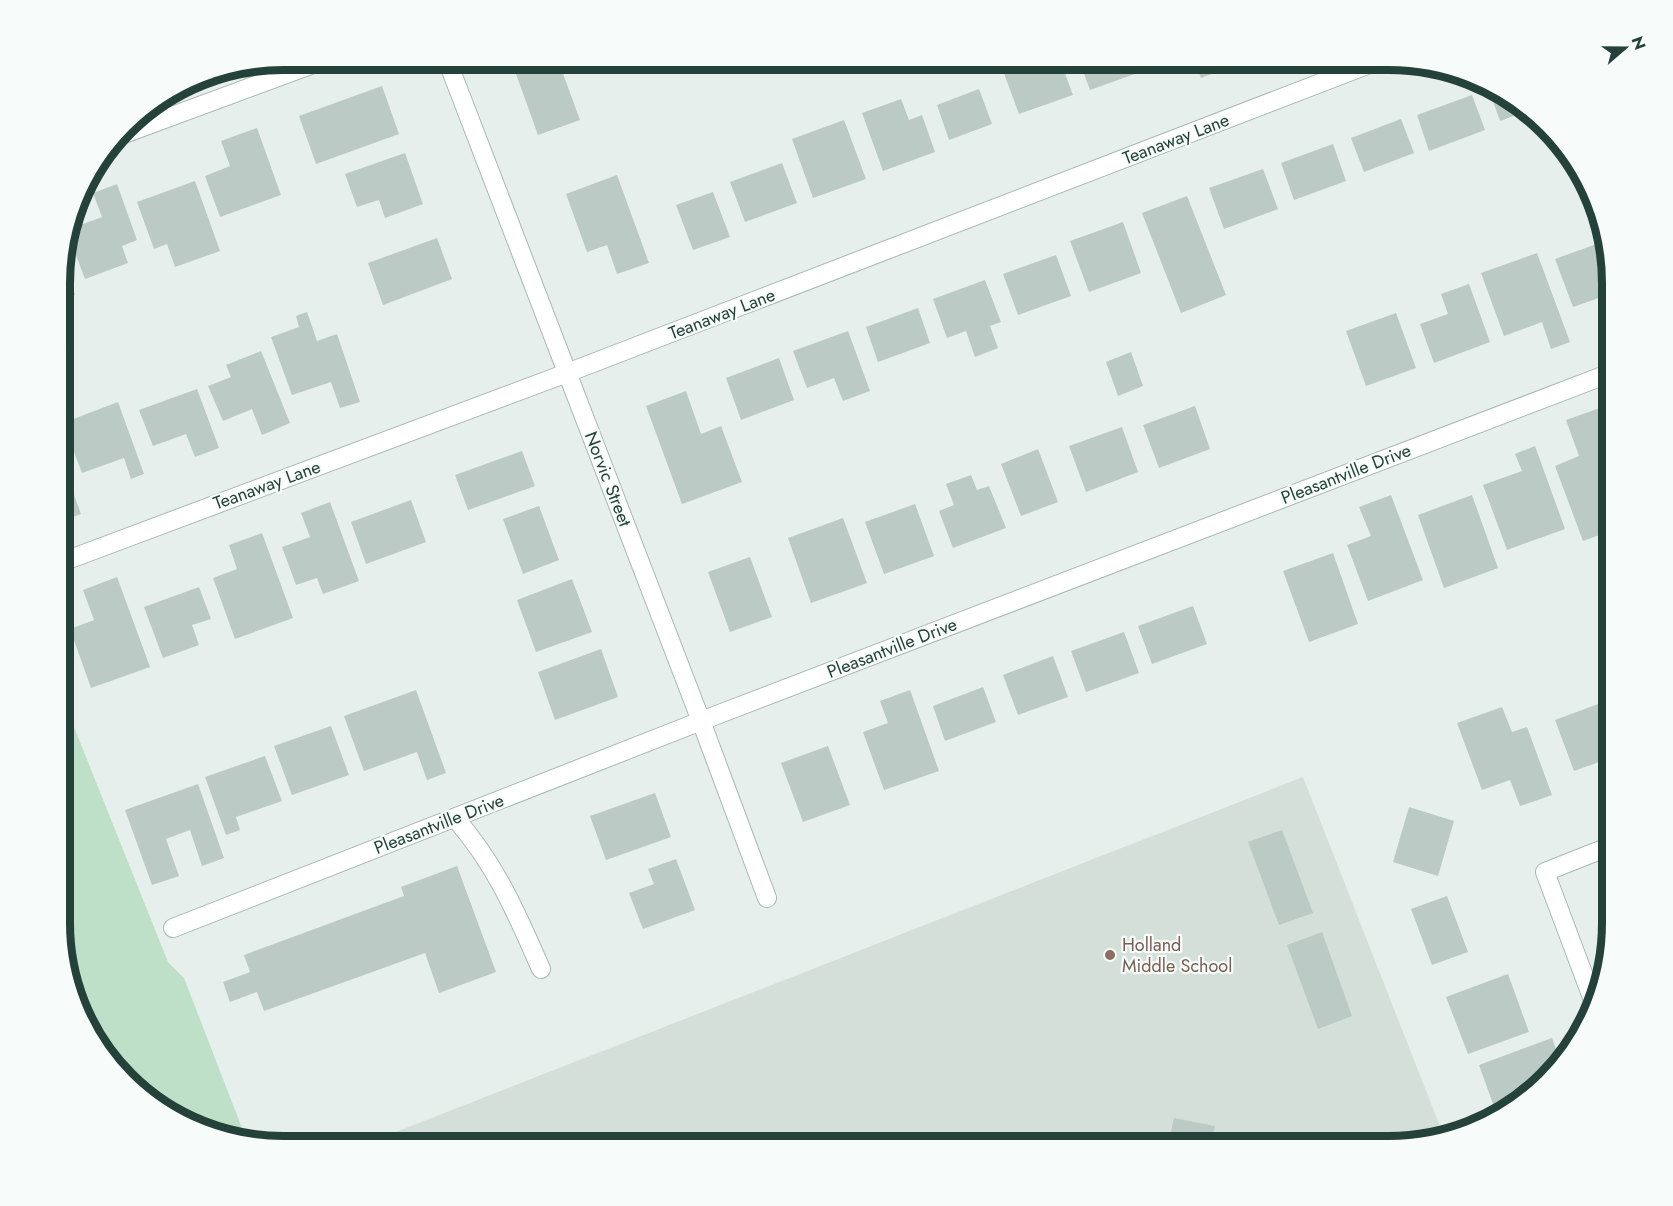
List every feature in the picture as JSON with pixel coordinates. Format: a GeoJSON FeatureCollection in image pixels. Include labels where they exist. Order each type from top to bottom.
{"type":"FeatureCollection","features":[{"type":"Feature","properties":{"kind":"street"},"geometry":{"type":"LineString","coordinates":[[137,129],[297,70]]}},
{"type":"Feature","properties":{"kind":"street","name":"Norvic Street"},"geometry":{"type":"LineString","coordinates":[[451,70],[767,898]]}},
{"type":"Feature","properties":{"kind":"street","name":"Teanaway Lane"},"geometry":{"type":"LineString","coordinates":[[70,559],[567,373],[1354,70]]}},
{"type":"Feature","properties":{"kind":"street","name":"Pleasantville Drive"},"geometry":{"type":"LineString","coordinates":[[173,928],[701,721],[1602,376]]}},
{"type":"Feature","properties":{"kind":"street"},"geometry":{"type":"LineString","coordinates":[[455,818],[478,844],[513,904],[541,969]]}},
{"type":"Feature","properties":{"kind":"street"},"geometry":{"type":"LineString","coordinates":[[1590,993],[1545,872],[1602,849]]}},
{"type":"Feature","properties":{"kind":"shaded area","name":"Holland Middle School"},"geometry":{"type":"Polygon","coordinates":[[[1303,777],[1441,1129],[1390,1136],[386,1136],[1303,777]]]}},
{"type":"Feature","properties":{"kind":"green space"},"geometry":{"type":"Polygon","coordinates":[[[71,719],[168,962],[184,978],[243,1131],[189,1114],[165,1100],[123,1063],[106,1041],[92,1017],[78,978],[72,950],[71,719]]]}},
{"type":"Feature","properties":{"kind":"building"},"geometry":{"type":"Polygon","coordinates":[[[515,70],[562,70],[580,120],[538,135],[515,70]]]}},
{"type":"Feature","properties":{"kind":"building"},"geometry":{"type":"Polygon","coordinates":[[[1003,70],[1064,70],[1073,95],[1019,114],[1003,70]]]}},
{"type":"Feature","properties":{"kind":"building"},"geometry":{"type":"Polygon","coordinates":[[[1083,70],[1143,70],[1143,71],[1090,90],[1083,70]]]}},
{"type":"Feature","properties":{"kind":"building"},"geometry":{"type":"Polygon","coordinates":[[[1198,70],[1222,70],[1201,78],[1198,70]]]}},
{"type":"Feature","properties":{"kind":"building"},"geometry":{"type":"Polygon","coordinates":[[[382,86],[399,134],[316,164],[299,116],[382,86]]]}},
{"type":"Feature","properties":{"kind":"building"},"geometry":{"type":"Polygon","coordinates":[[[979,89],[992,124],[949,140],[937,105],[979,89]]]}},
{"type":"Feature","properties":{"kind":"building"},"geometry":{"type":"Polygon","coordinates":[[[1472,95],[1485,130],[1429,151],[1417,115],[1472,95]]]}},
{"type":"Feature","properties":{"kind":"building"},"geometry":{"type":"Polygon","coordinates":[[[1491,96],[1518,114],[1500,121],[1491,96]]]}},
{"type":"Feature","properties":{"kind":"building"},"geometry":{"type":"Polygon","coordinates":[[[901,99],[909,120],[922,115],[935,152],[883,171],[862,113],[901,99]]]}},
{"type":"Feature","properties":{"kind":"building"},"geometry":{"type":"Polygon","coordinates":[[[1401,119],[1414,153],[1364,172],[1351,138],[1401,119]]]}},
{"type":"Feature","properties":{"kind":"building"},"geometry":{"type":"Polygon","coordinates":[[[844,120],[866,179],[813,198],[792,139],[844,120]]]}},
{"type":"Feature","properties":{"kind":"building"},"geometry":{"type":"Polygon","coordinates":[[[257,128],[281,195],[220,217],[205,176],[230,166],[221,141],[257,128]]]}},
{"type":"Feature","properties":{"kind":"building"},"geometry":{"type":"Polygon","coordinates":[[[1333,144],[1346,181],[1294,200],[1281,163],[1333,144]]]}},
{"type":"Feature","properties":{"kind":"building"},"geometry":{"type":"Polygon","coordinates":[[[405,153],[423,204],[385,218],[379,200],[357,207],[345,174],[405,153]]]}},
{"type":"Feature","properties":{"kind":"building"},"geometry":{"type":"Polygon","coordinates":[[[782,163],[797,203],[745,222],[730,182],[782,163]]]}},
{"type":"Feature","properties":{"kind":"building"},"geometry":{"type":"Polygon","coordinates":[[[1263,169],[1278,209],[1224,229],[1209,188],[1263,169]]]}},
{"type":"Feature","properties":{"kind":"building"},"geometry":{"type":"Polygon","coordinates":[[[617,175],[649,263],[617,274],[607,245],[587,252],[566,194],[617,175]]]}},
{"type":"Feature","properties":{"kind":"building"},"geometry":{"type":"Polygon","coordinates":[[[195,181],[220,251],[175,267],[167,244],[154,249],[137,202],[195,181]]]}},
{"type":"Feature","properties":{"kind":"building"},"geometry":{"type":"Polygon","coordinates":[[[117,184],[137,240],[122,246],[128,263],[85,279],[74,249],[79,226],[102,217],[93,193],[117,184]]]}},
{"type":"Feature","properties":{"kind":"building"},"geometry":{"type":"Polygon","coordinates":[[[713,192],[730,237],[693,250],[676,205],[713,192]]]}},
{"type":"Feature","properties":{"kind":"building"},"geometry":{"type":"Polygon","coordinates":[[[1187,196],[1226,295],[1181,313],[1142,213],[1187,196]]]}},
{"type":"Feature","properties":{"kind":"building"},"geometry":{"type":"Polygon","coordinates":[[[1123,222],[1141,273],[1089,292],[1070,241],[1123,222]]]}},
{"type":"Feature","properties":{"kind":"building"},"geometry":{"type":"Polygon","coordinates":[[[437,238],[452,279],[383,305],[368,263],[437,238]]]}},
{"type":"Feature","properties":{"kind":"building"},"geometry":{"type":"Polygon","coordinates":[[[1598,243],[1602,270],[1602,297],[1573,307],[1555,259],[1598,243]]]}},
{"type":"Feature","properties":{"kind":"building"},"geometry":{"type":"Polygon","coordinates":[[[1537,253],[1570,342],[1551,349],[1542,322],[1504,336],[1481,273],[1537,253]]]}},
{"type":"Feature","properties":{"kind":"building"},"geometry":{"type":"Polygon","coordinates":[[[1056,255],[1071,296],[1018,315],[1003,274],[1056,255]]]}},
{"type":"Feature","properties":{"kind":"building"},"geometry":{"type":"Polygon","coordinates":[[[985,280],[1001,322],[990,326],[998,348],[975,357],[966,331],[947,338],[933,299],[985,280]]]}},
{"type":"Feature","properties":{"kind":"building"},"geometry":{"type":"Polygon","coordinates":[[[70,282],[75,295],[70,297],[70,282]]]}},
{"type":"Feature","properties":{"kind":"building"},"geometry":{"type":"Polygon","coordinates":[[[1469,284],[1490,342],[1434,363],[1420,324],[1448,314],[1441,294],[1469,284]]]}},
{"type":"Feature","properties":{"kind":"building"},"geometry":{"type":"Polygon","coordinates":[[[918,308],[930,343],[878,362],[866,327],[918,308]]]}},
{"type":"Feature","properties":{"kind":"building"},"geometry":{"type":"Polygon","coordinates":[[[307,312],[317,341],[337,334],[360,402],[340,408],[331,382],[292,395],[271,337],[299,327],[296,316],[307,312]]]}},
{"type":"Feature","properties":{"kind":"building"},"geometry":{"type":"Polygon","coordinates":[[[1396,313],[1416,368],[1366,386],[1346,331],[1396,313]]]}},
{"type":"Feature","properties":{"kind":"building"},"geometry":{"type":"Polygon","coordinates":[[[848,331],[870,391],[843,401],[834,378],[807,388],[793,351],[848,331]]]}},
{"type":"Feature","properties":{"kind":"building"},"geometry":{"type":"Polygon","coordinates":[[[261,351],[290,423],[262,435],[252,409],[223,421],[208,386],[231,377],[226,365],[261,351]]]}},
{"type":"Feature","properties":{"kind":"building"},"geometry":{"type":"Polygon","coordinates":[[[1131,352],[1143,386],[1118,396],[1106,362],[1131,352]]]}},
{"type":"Feature","properties":{"kind":"building"},"geometry":{"type":"Polygon","coordinates":[[[779,358],[794,400],[741,420],[726,378],[779,358]]]}},
{"type":"Feature","properties":{"kind":"building"},"geometry":{"type":"Polygon","coordinates":[[[197,389],[219,448],[195,457],[186,434],[153,446],[139,410],[197,389]]]}},
{"type":"Feature","properties":{"kind":"building"},"geometry":{"type":"Polygon","coordinates":[[[686,391],[701,434],[721,426],[742,482],[682,504],[646,406],[686,391]]]}},
{"type":"Feature","properties":{"kind":"building"},"geometry":{"type":"Polygon","coordinates":[[[118,402],[144,474],[131,479],[124,458],[82,473],[70,442],[70,420],[118,402]]]}},
{"type":"Feature","properties":{"kind":"building"},"geometry":{"type":"Polygon","coordinates":[[[1195,406],[1210,449],[1159,468],[1143,425],[1195,406]]]}},
{"type":"Feature","properties":{"kind":"building"},"geometry":{"type":"Polygon","coordinates":[[[1600,408],[1602,413],[1602,534],[1583,541],[1555,466],[1579,456],[1566,420],[1600,408]]]}},
{"type":"Feature","properties":{"kind":"building"},"geometry":{"type":"Polygon","coordinates":[[[1122,427],[1138,472],[1086,492],[1069,446],[1122,427]]]}},
{"type":"Feature","properties":{"kind":"building"},"geometry":{"type":"Polygon","coordinates":[[[1535,446],[1565,529],[1507,550],[1483,485],[1522,471],[1515,454],[1535,446]]]}},
{"type":"Feature","properties":{"kind":"building"},"geometry":{"type":"Polygon","coordinates":[[[1038,449],[1058,502],[1021,516],[1001,464],[1038,449]]]}},
{"type":"Feature","properties":{"kind":"building"},"geometry":{"type":"Polygon","coordinates":[[[522,451],[535,486],[468,510],[455,475],[522,451]]]}},
{"type":"Feature","properties":{"kind":"building"},"geometry":{"type":"Polygon","coordinates":[[[971,475],[977,490],[989,486],[1006,528],[953,548],[939,511],[954,505],[946,484],[971,475]]]}},
{"type":"Feature","properties":{"kind":"building"},"geometry":{"type":"Polygon","coordinates":[[[70,485],[81,514],[70,518],[70,485]]]}},
{"type":"Feature","properties":{"kind":"building"},"geometry":{"type":"Polygon","coordinates":[[[1391,495],[1423,580],[1368,601],[1347,545],[1371,536],[1359,507],[1391,495]]]}},
{"type":"Feature","properties":{"kind":"building"},"geometry":{"type":"Polygon","coordinates":[[[1472,495],[1498,568],[1444,588],[1418,515],[1472,495]]]}},
{"type":"Feature","properties":{"kind":"building"},"geometry":{"type":"Polygon","coordinates":[[[411,500],[426,542],[366,564],[351,522],[411,500]]]}},
{"type":"Feature","properties":{"kind":"building"},"geometry":{"type":"Polygon","coordinates":[[[330,502],[359,581],[323,594],[317,578],[296,585],[282,547],[310,537],[301,513],[330,502]]]}},
{"type":"Feature","properties":{"kind":"building"},"geometry":{"type":"Polygon","coordinates":[[[915,504],[934,556],[884,574],[865,522],[915,504]]]}},
{"type":"Feature","properties":{"kind":"building"},"geometry":{"type":"Polygon","coordinates":[[[539,506],[559,560],[523,574],[503,519],[539,506]]]}},
{"type":"Feature","properties":{"kind":"building"},"geometry":{"type":"Polygon","coordinates":[[[843,518],[867,583],[811,603],[788,538],[843,518]]]}},
{"type":"Feature","properties":{"kind":"building"},"geometry":{"type":"Polygon","coordinates":[[[262,533],[293,618],[235,639],[213,578],[237,569],[229,545],[262,533]]]}},
{"type":"Feature","properties":{"kind":"building"},"geometry":{"type":"Polygon","coordinates":[[[1333,553],[1358,624],[1309,642],[1283,571],[1333,553]]]}},
{"type":"Feature","properties":{"kind":"building"},"geometry":{"type":"Polygon","coordinates":[[[750,557],[772,617],[730,632],[708,572],[750,557]]]}},
{"type":"Feature","properties":{"kind":"building"},"geometry":{"type":"Polygon","coordinates":[[[117,577],[150,667],[91,688],[71,630],[94,620],[83,590],[117,577]]]}},
{"type":"Feature","properties":{"kind":"building"},"geometry":{"type":"Polygon","coordinates":[[[572,579],[592,632],[536,652],[517,600],[572,579]]]}},
{"type":"Feature","properties":{"kind":"building"},"geometry":{"type":"Polygon","coordinates":[[[199,587],[211,619],[192,625],[199,645],[163,658],[144,607],[199,587]]]}},
{"type":"Feature","properties":{"kind":"building"},"geometry":{"type":"Polygon","coordinates":[[[1193,606],[1207,644],[1152,664],[1138,626],[1193,606]]]}},
{"type":"Feature","properties":{"kind":"building"},"geometry":{"type":"Polygon","coordinates":[[[1124,632],[1139,673],[1086,692],[1071,651],[1124,632]]]}},
{"type":"Feature","properties":{"kind":"building"},"geometry":{"type":"Polygon","coordinates":[[[601,649],[618,697],[555,720],[538,672],[601,649]]]}},
{"type":"Feature","properties":{"kind":"building"},"geometry":{"type":"Polygon","coordinates":[[[1053,656],[1068,697],[1018,715],[1003,675],[1053,656]]]}},
{"type":"Feature","properties":{"kind":"building"},"geometry":{"type":"Polygon","coordinates":[[[983,687],[996,722],[945,741],[933,706],[983,687]]]}},
{"type":"Feature","properties":{"kind":"building"},"geometry":{"type":"Polygon","coordinates":[[[416,690],[446,773],[427,780],[417,752],[364,771],[344,716],[416,690]]]}},
{"type":"Feature","properties":{"kind":"building"},"geometry":{"type":"Polygon","coordinates":[[[910,690],[939,771],[884,790],[863,732],[888,723],[880,701],[910,690]]]}},
{"type":"Feature","properties":{"kind":"building"},"geometry":{"type":"Polygon","coordinates":[[[1602,703],[1602,761],[1574,771],[1555,720],[1602,703]]]}},
{"type":"Feature","properties":{"kind":"building"},"geometry":{"type":"Polygon","coordinates":[[[1502,707],[1512,732],[1527,727],[1552,795],[1520,806],[1510,780],[1482,790],[1457,723],[1502,707]]]}},
{"type":"Feature","properties":{"kind":"building"},"geometry":{"type":"Polygon","coordinates":[[[331,726],[349,775],[292,795],[274,746],[331,726]]]}},
{"type":"Feature","properties":{"kind":"building"},"geometry":{"type":"Polygon","coordinates":[[[828,746],[850,805],[803,822],[781,763],[828,746]]]}},
{"type":"Feature","properties":{"kind":"building"},"geometry":{"type":"Polygon","coordinates":[[[265,756],[282,801],[236,817],[240,830],[226,835],[205,777],[265,756]]]}},
{"type":"Feature","properties":{"kind":"building"},"geometry":{"type":"Polygon","coordinates":[[[198,784],[224,858],[202,866],[190,830],[166,839],[179,876],[152,885],[125,810],[198,784]]]}},
{"type":"Feature","properties":{"kind":"building"},"geometry":{"type":"Polygon","coordinates":[[[655,793],[671,837],[606,860],[590,816],[655,793]]]}},
{"type":"Feature","properties":{"kind":"building"},"geometry":{"type":"Polygon","coordinates":[[[1409,807],[1454,821],[1438,876],[1393,862],[1409,807]]]}},
{"type":"Feature","properties":{"kind":"building"},"geometry":{"type":"Polygon","coordinates":[[[1282,830],[1313,913],[1279,925],[1248,842],[1282,830]]]}},
{"type":"Feature","properties":{"kind":"building"},"geometry":{"type":"Polygon","coordinates":[[[676,859],[695,910],[643,929],[629,893],[654,884],[648,869],[676,859]]]}},
{"type":"Feature","properties":{"kind":"building"},"geometry":{"type":"Polygon","coordinates":[[[457,866],[496,972],[439,993],[425,953],[264,1011],[257,992],[230,1002],[223,982],[250,972],[244,955],[404,896],[401,887],[457,866]]]}},
{"type":"Feature","properties":{"kind":"building"},"geometry":{"type":"Polygon","coordinates":[[[1447,896],[1468,952],[1432,965],[1411,909],[1447,896]]]}},
{"type":"Feature","properties":{"kind":"building"},"geometry":{"type":"Polygon","coordinates":[[[1322,932],[1352,1016],[1318,1029],[1287,945],[1322,932]]]}},
{"type":"Feature","properties":{"kind":"building"},"geometry":{"type":"Polygon","coordinates":[[[1508,974],[1529,1032],[1468,1054],[1446,997],[1508,974]]]}},
{"type":"Feature","properties":{"kind":"building"},"geometry":{"type":"Polygon","coordinates":[[[1552,1038],[1557,1053],[1530,1083],[1494,1108],[1479,1065],[1552,1038]]]}},
{"type":"Feature","properties":{"kind":"building"},"geometry":{"type":"Polygon","coordinates":[[[1174,1118],[1215,1126],[1213,1136],[1170,1136],[1174,1118]]]}},
{"type":"Feature","properties":{"kind":"place","name":"Holland Middle School"},"geometry":{"type":"Point","coordinates":[1110,955]}}]}
